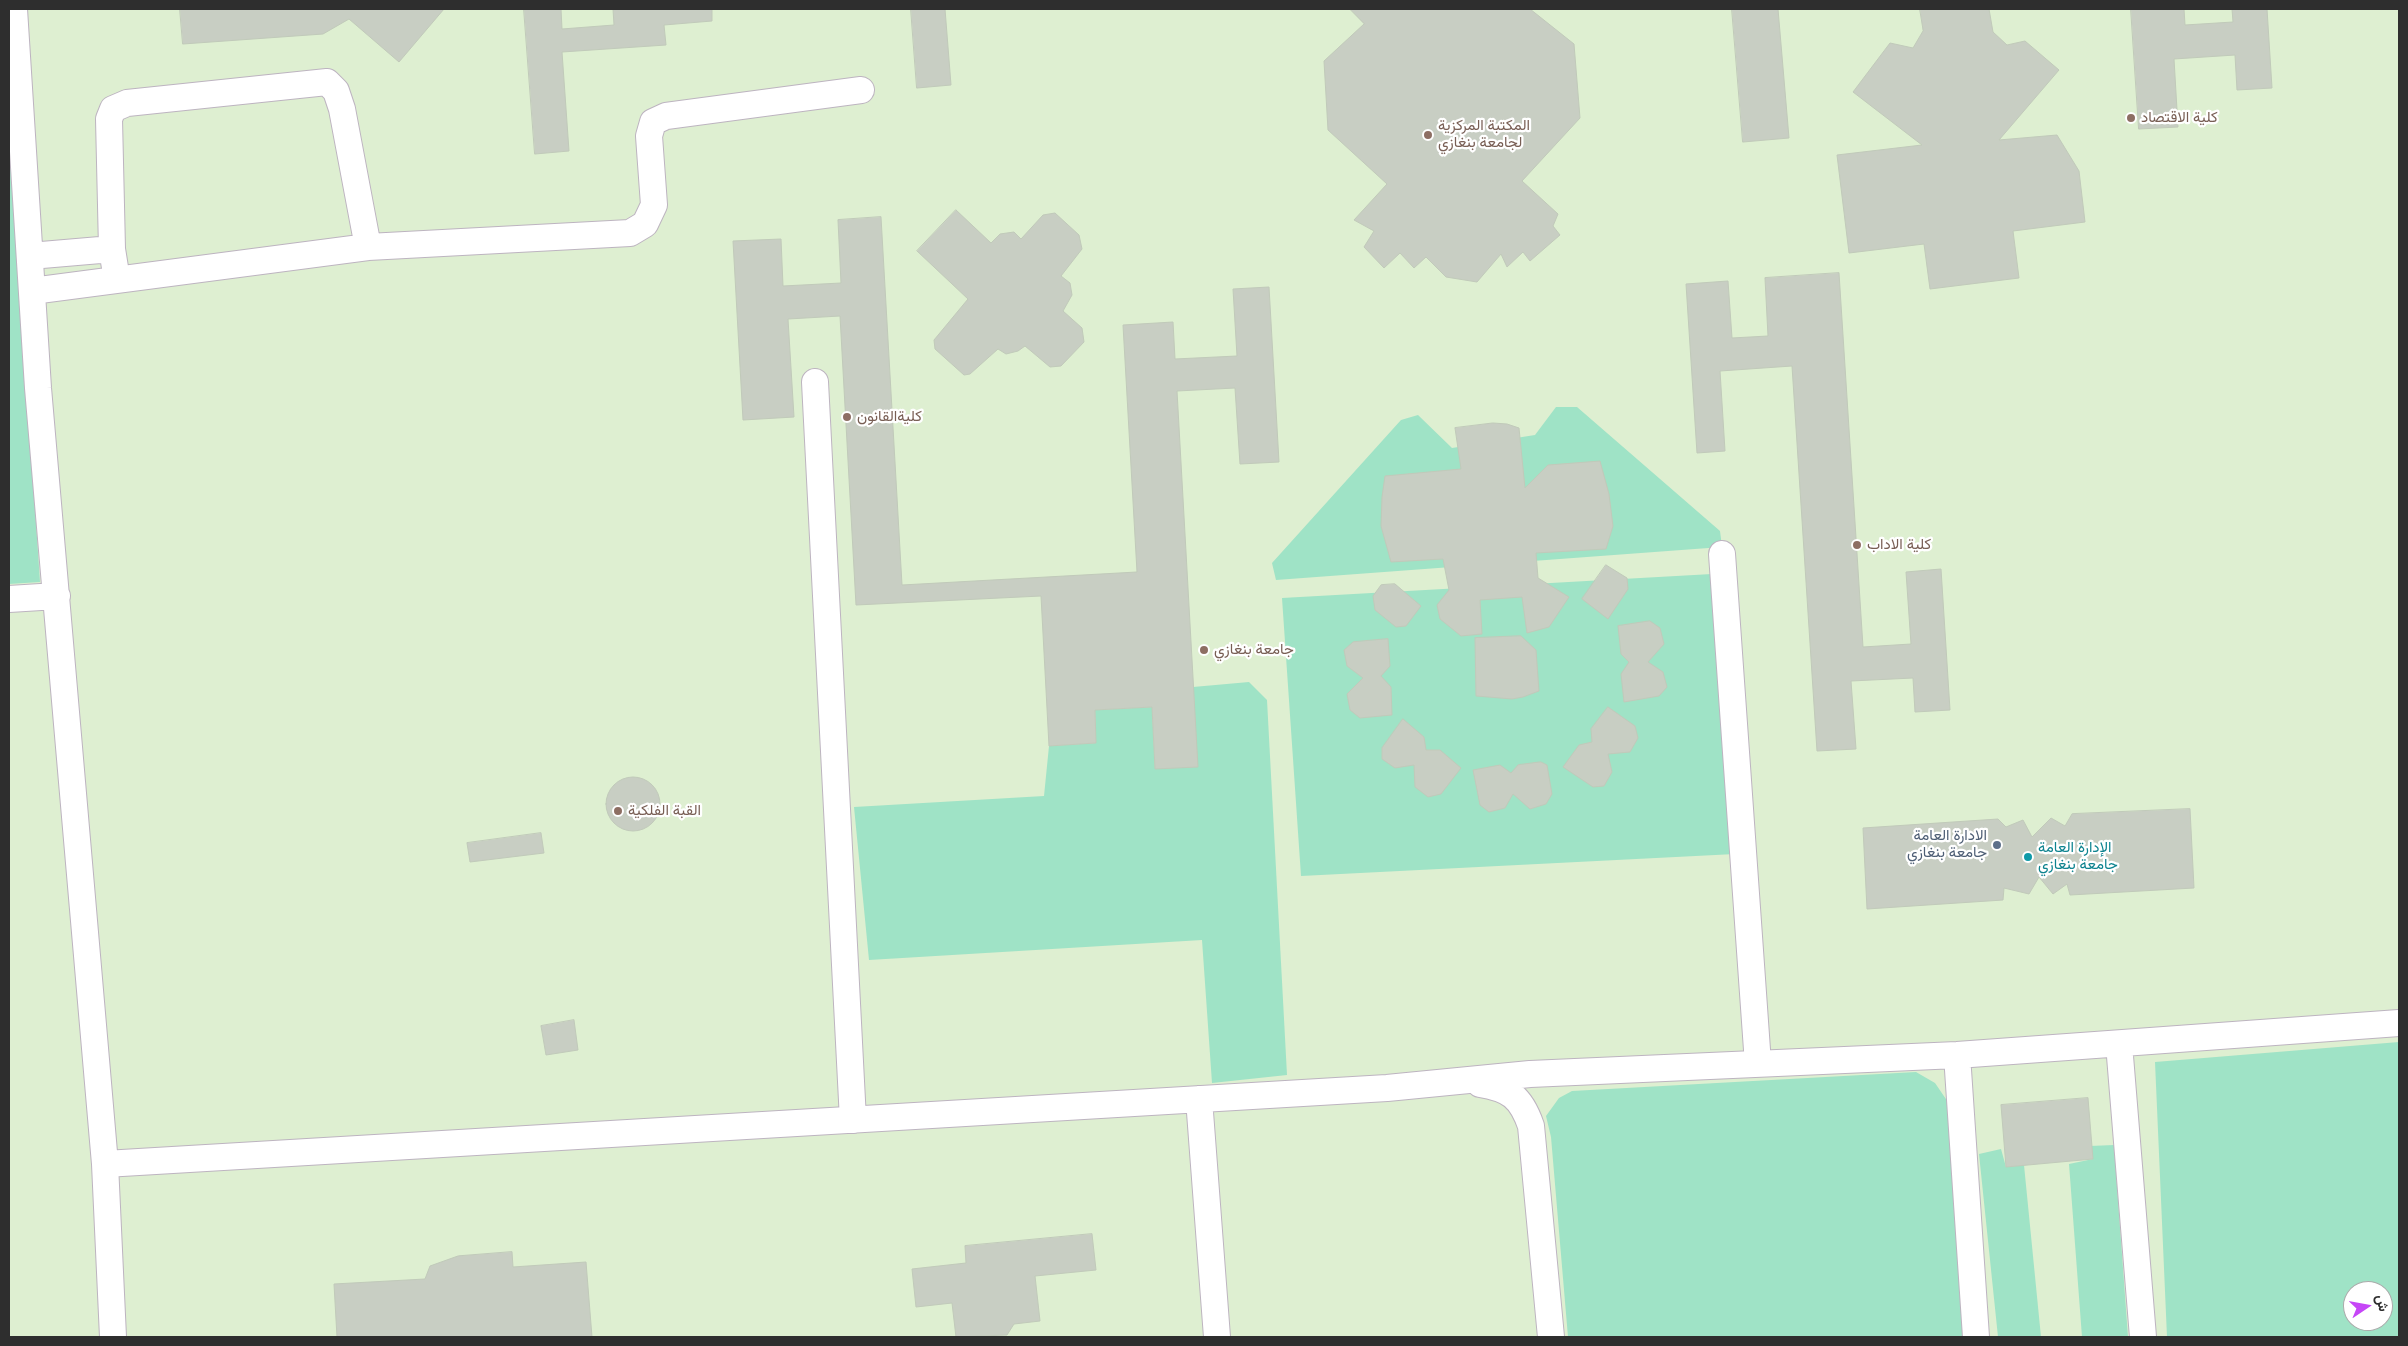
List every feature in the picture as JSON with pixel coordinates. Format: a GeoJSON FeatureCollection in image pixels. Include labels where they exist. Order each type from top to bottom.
{"type":"FeatureCollection","features":[{"type":"Feature","properties":{"kind":"lane"},"geometry":{"type":"LineString","coordinates":[[14,9],[15,108],[30,256],[38,388],[105,1164],[113,1337]]}},
{"type":"Feature","properties":{"kind":"lane"},"geometry":{"type":"LineString","coordinates":[[117,280],[112,249],[109,118],[114,109],[127,103],[326,82],[336,91],[342,109],[368,247]]}},
{"type":"Feature","properties":{"kind":"lane"},"geometry":{"type":"LineString","coordinates":[[32,292],[368,247],[630,233],[644,224],[654,205],[649,136],[653,122],[666,116],[861,90]]}},
{"type":"Feature","properties":{"kind":"lane"},"geometry":{"type":"LineString","coordinates":[[30,256],[112,249]]}},
{"type":"Feature","properties":{"kind":"lane"},"geometry":{"type":"LineString","coordinates":[[815,382],[853,1120]]}},
{"type":"Feature","properties":{"kind":"lane"},"geometry":{"type":"LineString","coordinates":[[1722,554],[1758,1064]]}},
{"type":"Feature","properties":{"kind":"lane"},"geometry":{"type":"LineString","coordinates":[[9,599],[57,596]]}},
{"type":"Feature","properties":{"kind":"lane"},"geometry":{"type":"LineString","coordinates":[[105,1164],[1199,1099],[1464,1082],[1530,1074],[1957,1055],[2399,1023]]}},
{"type":"Feature","properties":{"kind":"lane"},"geometry":{"type":"LineString","coordinates":[[2119,1044],[2143,1337]]}},
{"type":"Feature","properties":{"kind":"lane"},"geometry":{"type":"LineString","coordinates":[[1957,1055],[1976,1337]]}},
{"type":"Feature","properties":{"kind":"lane"},"geometry":{"type":"LineString","coordinates":[[1464,1082],[1496,1087],[1516,1096],[1526,1112],[1531,1126],[1550,1337]]}},
{"type":"Feature","properties":{"kind":"lane"},"geometry":{"type":"LineString","coordinates":[[1199,1099],[1217,1337]]}},
{"type":"Feature","properties":{"kind":"shaded area","name":"جامعة بنغازي"},"geometry":{"type":"Polygon","coordinates":[[[9,9],[2399,9],[2399,1337],[9,1337],[9,9]]]}},
{"type":"Feature","properties":{"kind":"green space"},"geometry":{"type":"Polygon","coordinates":[[[9,124],[40,582],[9,584],[9,124]]]}},
{"type":"Feature","properties":{"kind":"green space"},"geometry":{"type":"Polygon","coordinates":[[[1556,407],[1577,407],[1720,531],[1722,547],[1276,580],[1272,563],[1401,420],[1418,415],[1452,448],[1535,435],[1556,407]]]}},
{"type":"Feature","properties":{"kind":"green space"},"geometry":{"type":"Polygon","coordinates":[[[1712,574],[1735,854],[1301,876],[1282,598],[1712,574]]]}},
{"type":"Feature","properties":{"kind":"green space"},"geometry":{"type":"Polygon","coordinates":[[[1249,682],[1267,700],[1287,1075],[1212,1083],[1202,940],[869,960],[854,807],[1044,796],[1049,746],[1096,743],[1095,710],[1152,707],[1155,769],[1193,687],[1249,682]]]}},
{"type":"Feature","properties":{"kind":"green space"},"geometry":{"type":"Polygon","coordinates":[[[2399,1042],[2399,1337],[2167,1337],[2155,1062],[2399,1042]]]}},
{"type":"Feature","properties":{"kind":"green space"},"geometry":{"type":"Polygon","coordinates":[[[1916,1072],[1935,1083],[1950,1105],[1964,1337],[1568,1337],[1551,1137],[1546,1116],[1559,1098],[1572,1091],[1916,1072]]]}},
{"type":"Feature","properties":{"kind":"green space"},"geometry":{"type":"Polygon","coordinates":[[[2114,1145],[2128,1337],[2082,1337],[2069,1164],[2093,1159],[2090,1146],[2114,1145]]]}},
{"type":"Feature","properties":{"kind":"green space"},"geometry":{"type":"Polygon","coordinates":[[[2001,1149],[2006,1167],[2024,1165],[2041,1337],[1998,1337],[1979,1154],[2001,1149]]]}},
{"type":"Feature","properties":{"kind":"building"},"geometry":{"type":"Polygon","coordinates":[[[180,9],[444,9],[399,62],[349,19],[323,34],[183,44],[180,9]]]}},
{"type":"Feature","properties":{"kind":"building"},"geometry":{"type":"Polygon","coordinates":[[[524,9],[561,9],[562,29],[614,25],[613,9],[712,9],[712,21],[664,25],[666,45],[562,52],[569,151],[535,154],[524,9]]]}},
{"type":"Feature","properties":{"kind":"building"},"geometry":{"type":"Polygon","coordinates":[[[911,9],[945,9],[951,85],[917,88],[911,9]]]}},
{"type":"Feature","properties":{"kind":"building"},"geometry":{"type":"Polygon","coordinates":[[[1350,9],[1530,9],[1574,44],[1580,118],[1522,181],[1558,214],[1553,226],[1560,235],[1530,261],[1523,252],[1507,267],[1501,254],[1477,282],[1446,277],[1426,257],[1414,268],[1400,253],[1384,268],[1364,247],[1374,231],[1354,220],[1387,184],[1328,130],[1324,61],[1364,24],[1350,9]]]}},
{"type":"Feature","properties":{"kind":"building"},"geometry":{"type":"Polygon","coordinates":[[[1732,9],[1778,9],[1789,138],[1743,142],[1732,9]]]}},
{"type":"Feature","properties":{"kind":"building"},"geometry":{"type":"Polygon","coordinates":[[[1920,9],[1989,9],[1993,32],[2007,45],[2025,41],[2059,70],[1999,140],[2057,135],[2079,171],[2085,222],[2013,231],[2019,278],[1930,289],[1924,244],[1849,253],[1837,155],[1922,145],[1853,92],[1890,43],[1913,48],[1923,31],[1920,9]]]}},
{"type":"Feature","properties":{"kind":"building"},"geometry":{"type":"Polygon","coordinates":[[[2131,9],[2184,9],[2185,25],[2233,22],[2232,9],[2267,9],[2272,88],[2237,90],[2235,55],[2174,59],[2178,127],[2139,129],[2131,9]]]}},
{"type":"Feature","properties":{"kind":"building"},"geometry":{"type":"Polygon","coordinates":[[[956,210],[991,243],[1000,234],[1014,232],[1021,239],[1043,215],[1055,213],[1079,235],[1082,249],[1061,276],[1070,283],[1072,295],[1063,311],[1082,328],[1084,342],[1061,366],[1050,367],[1025,346],[1018,351],[1006,354],[998,349],[970,374],[964,375],[935,349],[934,340],[968,299],[917,251],[956,210]]]}},
{"type":"Feature","properties":{"kind":"building"},"geometry":{"type":"Polygon","coordinates":[[[881,217],[902,585],[1137,572],[1123,325],[1173,322],[1175,359],[1237,356],[1233,289],[1269,287],[1279,462],[1240,464],[1235,388],[1177,391],[1198,767],[1155,769],[1152,707],[1095,710],[1096,743],[1049,746],[1041,596],[856,605],[840,316],[788,319],[794,417],[743,420],[733,241],[781,239],[783,286],[841,283],[838,220],[881,217]]]}},
{"type":"Feature","properties":{"kind":"building"},"geometry":{"type":"Polygon","coordinates":[[[1839,273],[1863,647],[1911,644],[1906,572],[1941,569],[1950,710],[1915,712],[1913,678],[1851,681],[1856,749],[1817,751],[1792,366],[1720,371],[1725,451],[1697,453],[1686,284],[1728,281],[1732,338],[1768,336],[1765,278],[1839,273]]]}},
{"type":"Feature","properties":{"kind":"building"},"geometry":{"type":"Polygon","coordinates":[[[1493,423],[1507,424],[1519,428],[1525,488],[1548,465],[1600,461],[1609,494],[1613,526],[1606,549],[1536,553],[1538,578],[1569,597],[1549,627],[1527,633],[1522,597],[1480,600],[1482,634],[1461,636],[1440,619],[1437,605],[1449,590],[1443,559],[1391,562],[1381,526],[1385,476],[1461,469],[1455,428],[1493,423]]]}},
{"type":"Feature","properties":{"kind":"building"},"geometry":{"type":"Polygon","coordinates":[[[1606,565],[1627,578],[1628,589],[1608,619],[1582,599],[1606,565]]]}},
{"type":"Feature","properties":{"kind":"building"},"geometry":{"type":"Polygon","coordinates":[[[1395,584],[1421,606],[1406,626],[1396,627],[1375,610],[1373,596],[1381,585],[1395,584]]]}},
{"type":"Feature","properties":{"kind":"building"},"geometry":{"type":"Polygon","coordinates":[[[1650,621],[1660,628],[1664,644],[1648,662],[1663,672],[1667,687],[1659,696],[1624,702],[1621,674],[1629,662],[1621,654],[1618,626],[1650,621]]]}},
{"type":"Feature","properties":{"kind":"building"},"geometry":{"type":"Polygon","coordinates":[[[1521,636],[1536,650],[1539,691],[1512,699],[1476,696],[1475,638],[1521,636]]]}},
{"type":"Feature","properties":{"kind":"building"},"geometry":{"type":"Polygon","coordinates":[[[1388,639],[1390,666],[1381,676],[1391,687],[1392,715],[1360,718],[1350,710],[1347,694],[1363,678],[1347,666],[1344,650],[1353,642],[1388,639]]]}},
{"type":"Feature","properties":{"kind":"building"},"geometry":{"type":"Polygon","coordinates":[[[1608,707],[1635,726],[1638,738],[1630,752],[1608,754],[1612,772],[1604,786],[1593,787],[1563,767],[1579,745],[1592,742],[1591,729],[1608,707]]]}},
{"type":"Feature","properties":{"kind":"building"},"geometry":{"type":"Polygon","coordinates":[[[1403,719],[1424,737],[1426,750],[1440,750],[1461,768],[1441,794],[1428,797],[1415,787],[1414,765],[1395,768],[1382,759],[1382,748],[1403,719]]]}},
{"type":"Feature","properties":{"kind":"building"},"geometry":{"type":"Polygon","coordinates":[[[1541,762],[1547,765],[1552,794],[1546,804],[1530,809],[1513,794],[1505,808],[1489,812],[1480,805],[1473,770],[1500,765],[1511,773],[1518,765],[1541,762]]]}},
{"type":"Feature","properties":{"kind":"building"},"geometry":{"type":"Polygon","coordinates":[[[633,777],[643,779],[652,785],[658,794],[660,804],[658,814],[652,823],[643,829],[633,831],[623,829],[614,823],[608,814],[606,804],[608,794],[614,785],[623,779],[633,777]]]}},
{"type":"Feature","properties":{"kind":"building","name":"الإدارة العامة جامعة بنغازي"},"geometry":{"type":"Polygon","coordinates":[[[2190,809],[2194,888],[2070,895],[2067,884],[2053,894],[2039,877],[2029,894],[2004,888],[2003,900],[1867,909],[1863,828],[1998,819],[2006,827],[2023,820],[2032,837],[2051,818],[2065,826],[2072,814],[2190,809]]]}},
{"type":"Feature","properties":{"kind":"building"},"geometry":{"type":"Polygon","coordinates":[[[541,833],[544,853],[470,862],[467,843],[541,833]]]}},
{"type":"Feature","properties":{"kind":"building"},"geometry":{"type":"Polygon","coordinates":[[[574,1020],[578,1050],[546,1055],[541,1026],[574,1020]]]}},
{"type":"Feature","properties":{"kind":"building"},"geometry":{"type":"Polygon","coordinates":[[[2088,1098],[2093,1159],[2006,1167],[2001,1105],[2088,1098]]]}},
{"type":"Feature","properties":{"kind":"building"},"geometry":{"type":"Polygon","coordinates":[[[1092,1234],[1096,1270],[1035,1276],[1040,1321],[1014,1324],[1007,1335],[956,1337],[952,1303],[916,1307],[912,1269],[966,1263],[965,1246],[1092,1234]]]}},
{"type":"Feature","properties":{"kind":"building"},"geometry":{"type":"Polygon","coordinates":[[[512,1252],[513,1267],[586,1262],[592,1337],[337,1337],[334,1284],[425,1279],[430,1266],[458,1256],[512,1252]]]}},
{"type":"Feature","properties":{"kind":"place","name":"كلية الاقتصاد"},"geometry":{"type":"Point","coordinates":[2131,118]}},
{"type":"Feature","properties":{"kind":"place","name":"المكتبة المركزية لجامعة بنغازي"},"geometry":{"type":"Point","coordinates":[1428,135]}},
{"type":"Feature","properties":{"kind":"place","name":"كليةالقانون"},"geometry":{"type":"Point","coordinates":[847,417]}},
{"type":"Feature","properties":{"kind":"place","name":"كلية الاداب"},"geometry":{"type":"Point","coordinates":[1857,545]}},
{"type":"Feature","properties":{"kind":"place","name":"جامعة بنغازي"},"geometry":{"type":"Point","coordinates":[1204,650]}},
{"type":"Feature","properties":{"kind":"place","name":"القبة الفلكية"},"geometry":{"type":"Point","coordinates":[618,811]}},
{"type":"Feature","properties":{"kind":"place","name":"الادارة العامة جامعة بنغازي"},"geometry":{"type":"Point","coordinates":[1997,845]}},
{"type":"Feature","properties":{"kind":"place","name":"الإدارة العامة جامعة بنغازي"},"geometry":{"type":"Point","coordinates":[2028,857]}}]}
